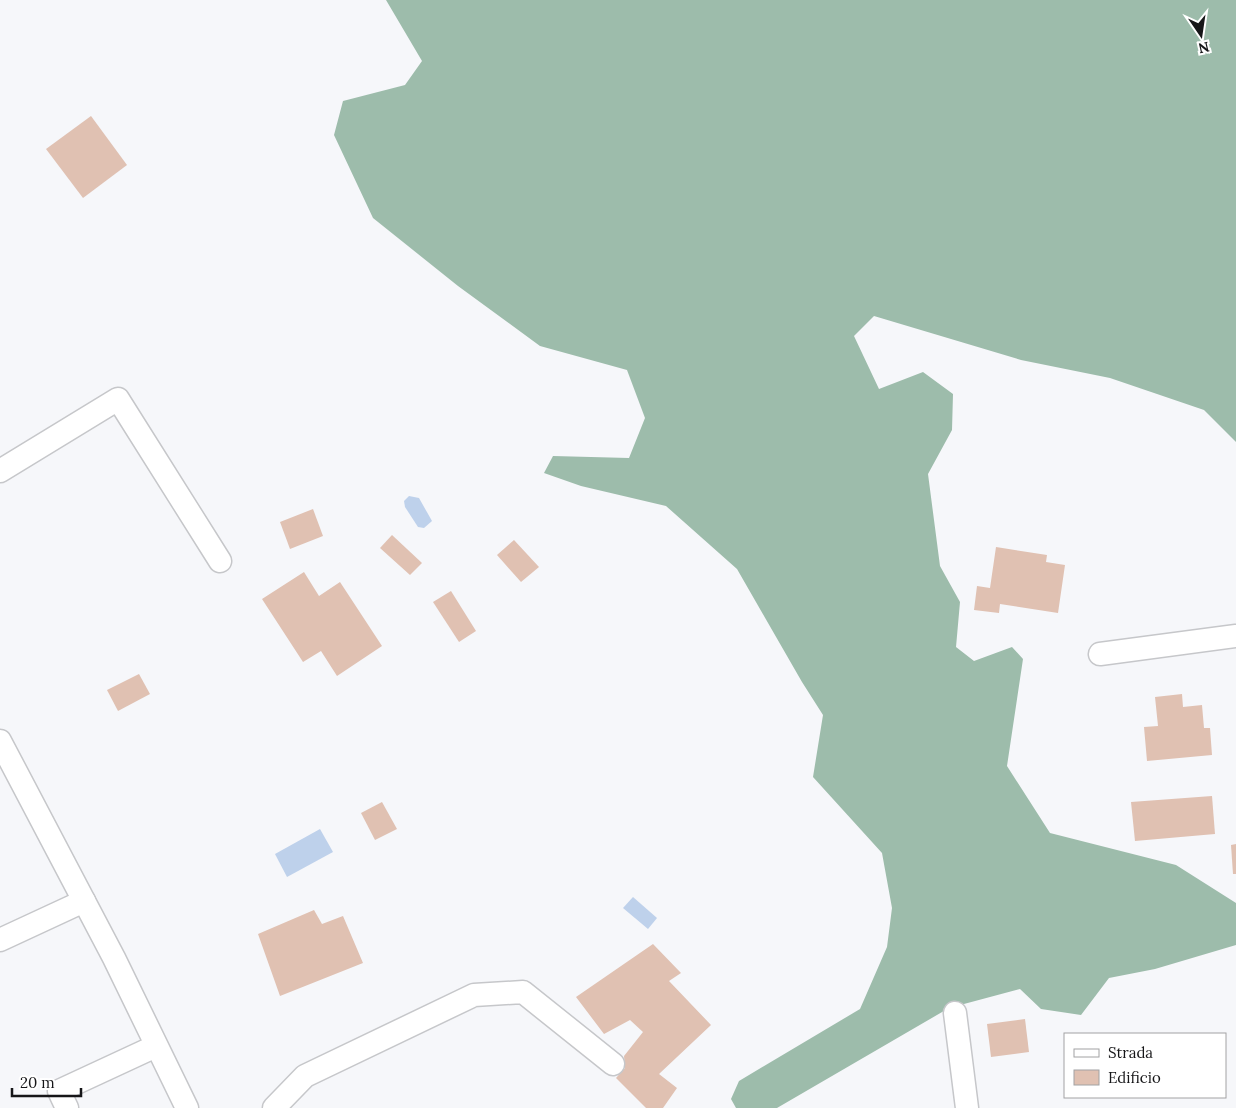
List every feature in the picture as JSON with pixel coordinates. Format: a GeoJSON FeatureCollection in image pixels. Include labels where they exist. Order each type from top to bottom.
{"type":"FeatureCollection","features":[{"type":"Feature","properties":{"kind":"street"},"geometry":{"type":"LineString","coordinates":[[0,471],[118,399],[220,562]]}},
{"type":"Feature","properties":{"kind":"street"},"geometry":{"type":"LineString","coordinates":[[1100,654],[1236,636]]}},
{"type":"Feature","properties":{"kind":"street"},"geometry":{"type":"LineString","coordinates":[[0,742],[84,901],[187,1108]]}},
{"type":"Feature","properties":{"kind":"street"},"geometry":{"type":"LineString","coordinates":[[0,940],[84,901]]}},
{"type":"Feature","properties":{"kind":"street"},"geometry":{"type":"LineString","coordinates":[[274,1108],[305,1076],[474,995],[523,992],[613,1064]]}},
{"type":"Feature","properties":{"kind":"street"},"geometry":{"type":"LineString","coordinates":[[955,1013],[967,1108]]}},
{"type":"Feature","properties":{"kind":"street"},"geometry":{"type":"LineString","coordinates":[[67,1108],[59,1091],[156,1046]]}},
{"type":"Feature","properties":{"kind":"green space"},"geometry":{"type":"Polygon","coordinates":[[[386,0],[1236,0],[1236,442],[1204,410],[1110,378],[1021,360],[874,316],[854,336],[879,389],[923,372],[953,394],[952,430],[928,474],[940,566],[960,602],[956,647],[974,661],[1012,647],[1023,659],[1007,766],[1050,833],[1176,865],[1236,903],[1236,945],[1155,969],[1109,978],[1081,1015],[1041,1009],[1020,989],[949,1008],[777,1108],[736,1108],[731,1099],[739,1081],[860,1009],[887,947],[892,908],[882,853],[813,777],[823,715],[737,569],[666,506],[581,486],[544,473],[553,456],[629,458],[645,418],[627,370],[540,346],[458,286],[373,218],[334,135],[343,101],[405,85],[422,61],[386,0]]]}},
{"type":"Feature","properties":{"kind":"water"},"geometry":{"type":"Polygon","coordinates":[[[409,496],[419,498],[432,521],[424,528],[418,527],[405,507],[404,501],[409,496]]]}},
{"type":"Feature","properties":{"kind":"water"},"geometry":{"type":"Polygon","coordinates":[[[320,829],[333,852],[287,877],[275,854],[320,829]]]}},
{"type":"Feature","properties":{"kind":"water"},"geometry":{"type":"Polygon","coordinates":[[[633,897],[657,918],[648,929],[623,908],[633,897]]]}},
{"type":"Feature","properties":{"kind":"building"},"geometry":{"type":"Polygon","coordinates":[[[91,116],[127,165],[83,198],[46,149],[91,116]]]}},
{"type":"Feature","properties":{"kind":"building"},"geometry":{"type":"Polygon","coordinates":[[[313,509],[323,536],[290,549],[280,522],[313,509]]]}},
{"type":"Feature","properties":{"kind":"building"},"geometry":{"type":"Polygon","coordinates":[[[392,535],[422,563],[410,575],[380,548],[392,535]]]}},
{"type":"Feature","properties":{"kind":"building"},"geometry":{"type":"Polygon","coordinates":[[[514,540],[539,567],[521,582],[497,555],[514,540]]]}},
{"type":"Feature","properties":{"kind":"building"},"geometry":{"type":"Polygon","coordinates":[[[996,547],[1047,555],[1046,562],[1065,565],[1058,613],[1000,604],[999,613],[974,610],[977,586],[990,588],[996,547]]]}},
{"type":"Feature","properties":{"kind":"building"},"geometry":{"type":"Polygon","coordinates":[[[304,572],[319,596],[340,582],[382,646],[337,676],[321,651],[303,662],[262,599],[304,572]]]}},
{"type":"Feature","properties":{"kind":"building"},"geometry":{"type":"Polygon","coordinates":[[[451,591],[476,631],[459,642],[433,602],[451,591]]]}},
{"type":"Feature","properties":{"kind":"building"},"geometry":{"type":"Polygon","coordinates":[[[139,674],[150,694],[118,711],[107,690],[139,674]]]}},
{"type":"Feature","properties":{"kind":"building"},"geometry":{"type":"Polygon","coordinates":[[[1182,694],[1183,707],[1202,705],[1204,728],[1210,728],[1212,755],[1147,761],[1144,727],[1158,726],[1155,697],[1182,694]]]}},
{"type":"Feature","properties":{"kind":"building"},"geometry":{"type":"Polygon","coordinates":[[[1212,796],[1215,834],[1135,841],[1131,802],[1212,796]]]}},
{"type":"Feature","properties":{"kind":"building"},"geometry":{"type":"Polygon","coordinates":[[[382,802],[397,829],[375,840],[361,813],[382,802]]]}},
{"type":"Feature","properties":{"kind":"building"},"geometry":{"type":"Polygon","coordinates":[[[1236,844],[1236,874],[1233,874],[1231,845],[1236,844]]]}},
{"type":"Feature","properties":{"kind":"building"},"geometry":{"type":"Polygon","coordinates":[[[314,910],[322,924],[343,916],[363,963],[280,996],[258,934],[314,910]]]}},
{"type":"Feature","properties":{"kind":"building"},"geometry":{"type":"Polygon","coordinates":[[[653,944],[681,973],[669,981],[711,1025],[659,1074],[677,1088],[663,1108],[646,1108],[616,1078],[625,1068],[624,1056],[643,1032],[630,1020],[604,1034],[576,997],[653,944]]]}},
{"type":"Feature","properties":{"kind":"building"},"geometry":{"type":"Polygon","coordinates":[[[1025,1019],[1029,1052],[991,1057],[987,1024],[1025,1019]]]}}]}
